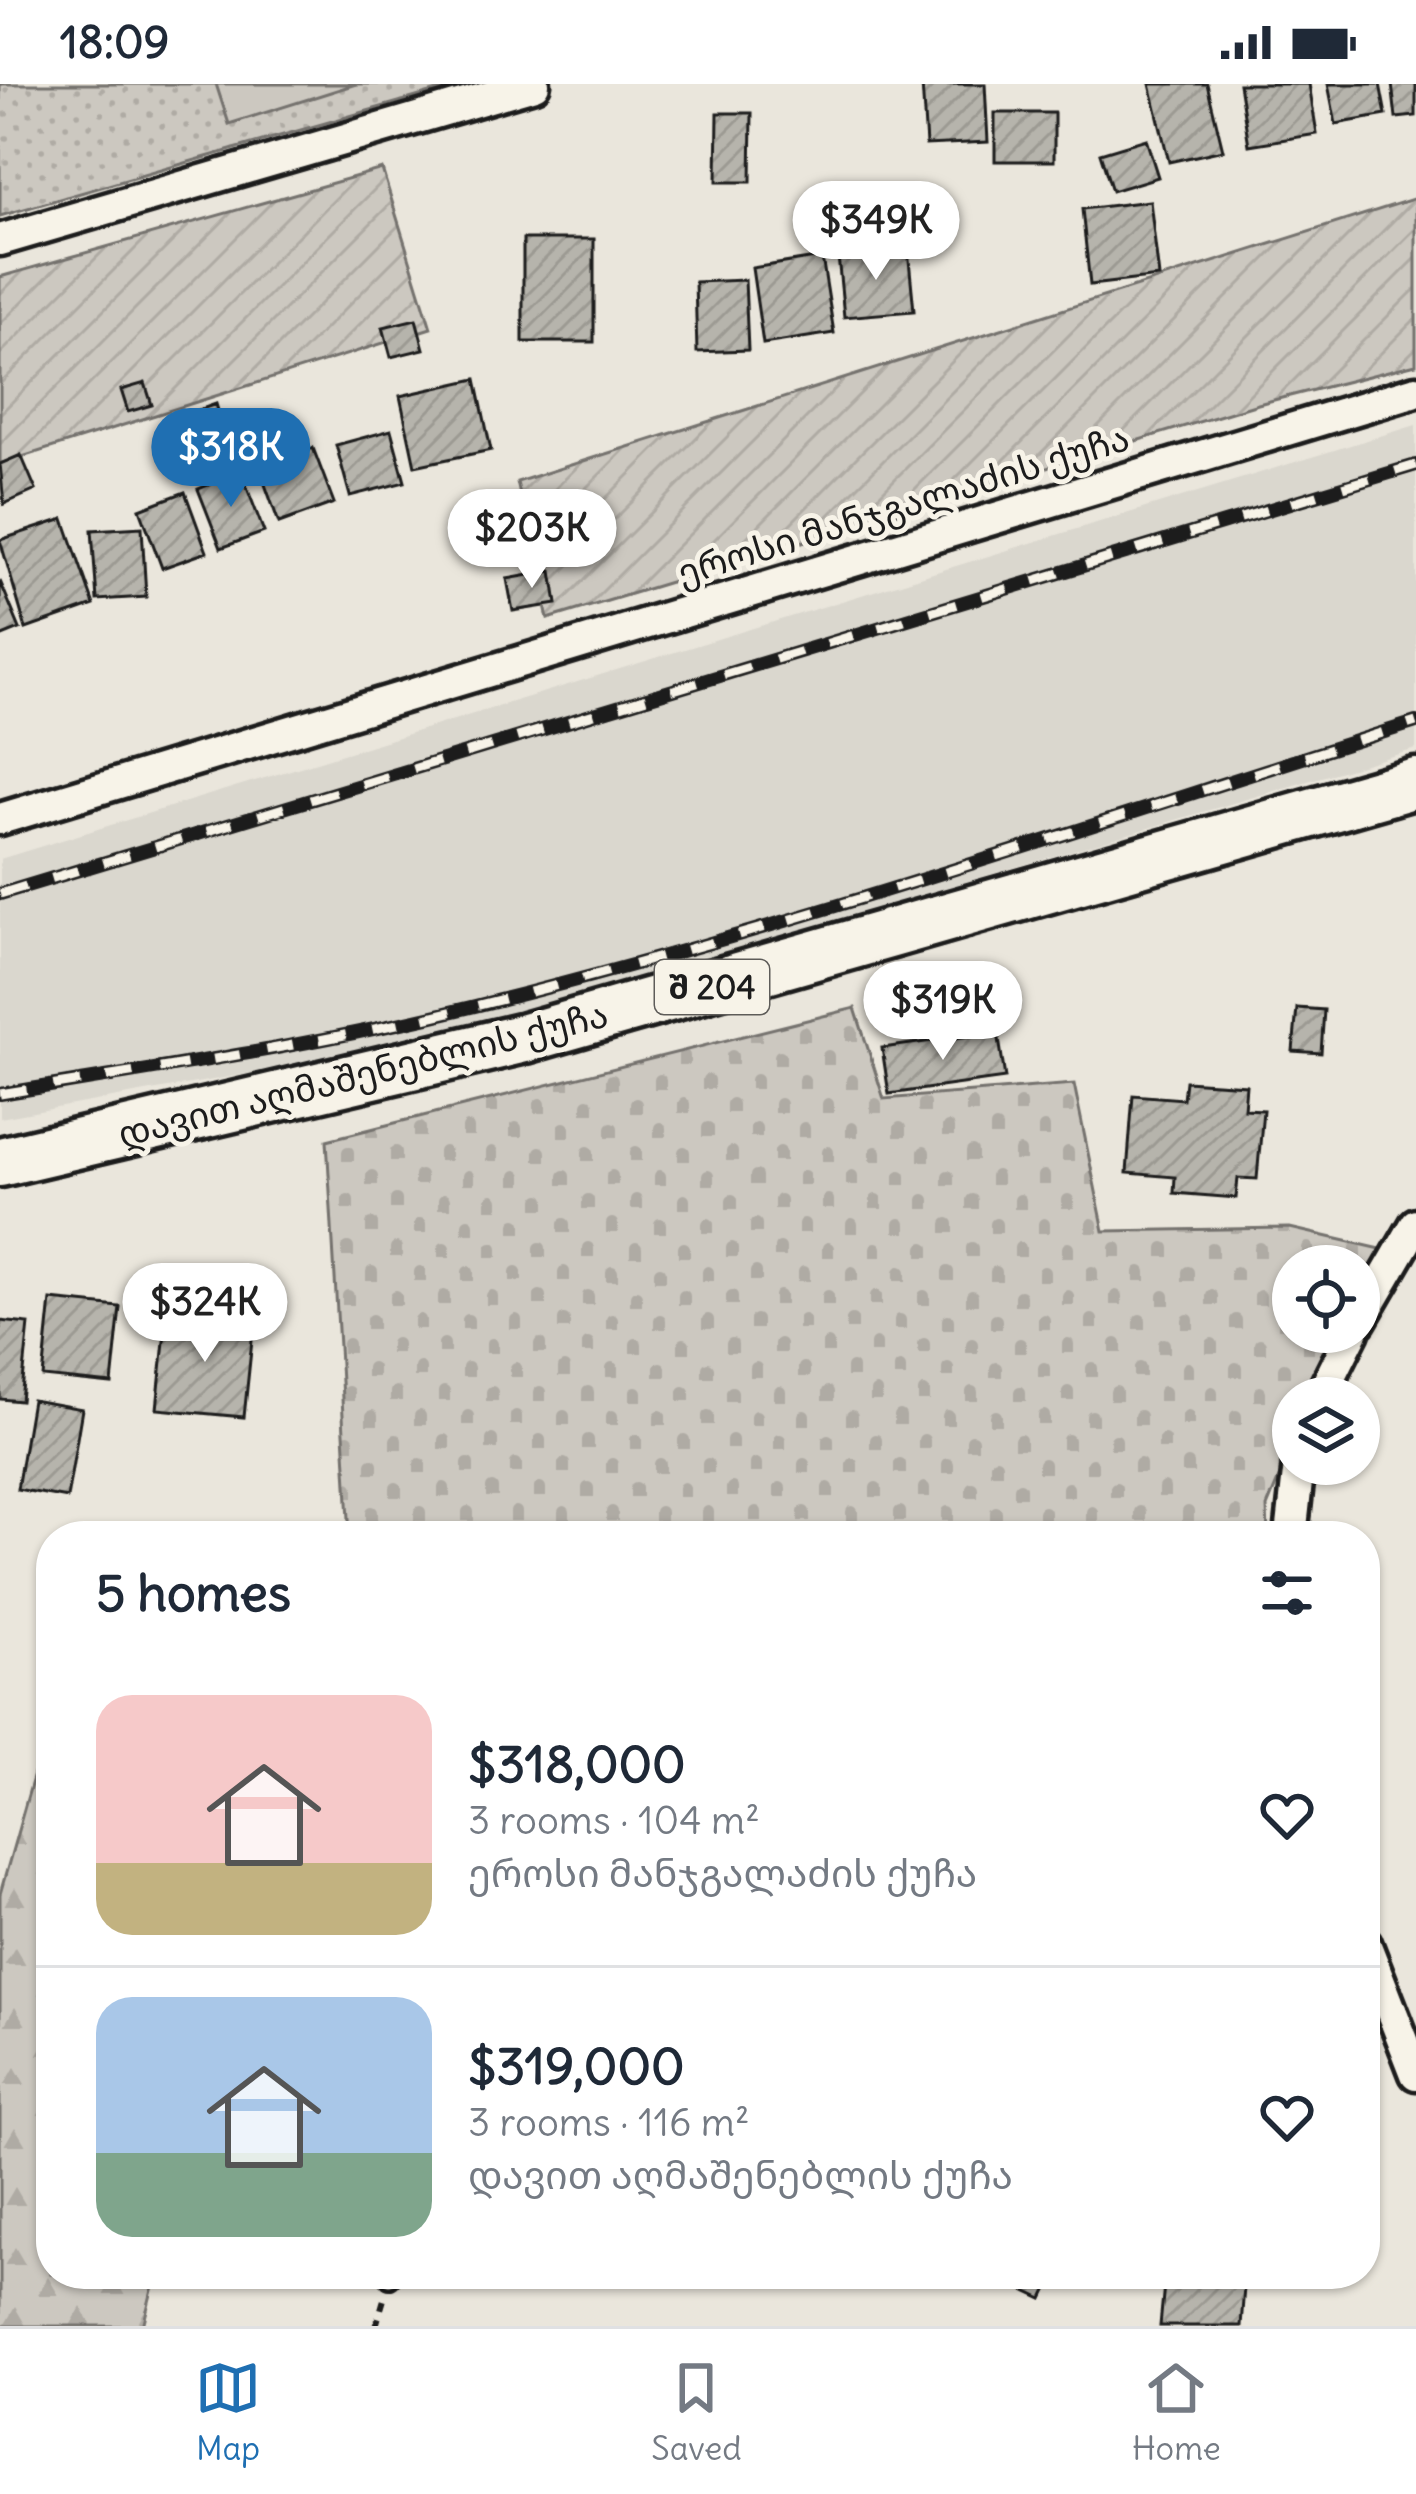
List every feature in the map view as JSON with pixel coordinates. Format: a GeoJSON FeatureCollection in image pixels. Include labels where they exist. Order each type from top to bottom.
{"type":"FeatureCollection","features":[{"type":"Feature","properties":{"kind":"main road","name":"დავით აღმაშენებლის ქუჩა"},"geometry":{"type":"LineString","coordinates":[[0,1162],[525,1038],[986,910],[1416,783]]}},
{"type":"Feature","properties":{"kind":"street"},"geometry":{"type":"LineString","coordinates":[[0,240],[534,84]]}},
{"type":"Feature","properties":{"kind":"street","name":"ეროსი მანჯგალაძის ქუჩა"},"geometry":{"type":"LineString","coordinates":[[0,819],[1416,391]]}},
{"type":"Feature","properties":{"kind":"street"},"geometry":{"type":"LineString","coordinates":[[1380,1286],[1416,1223]]}},
{"type":"Feature","properties":{"kind":"street"},"geometry":{"type":"LineString","coordinates":[[1293,1521],[1297,1485]]}},
{"type":"Feature","properties":{"kind":"street"},"geometry":{"type":"LineString","coordinates":[[1380,1982],[1416,2074]]}},
{"type":"Feature","properties":{"kind":"shaded area"},"geometry":{"type":"Polygon","coordinates":[[[1416,425],[1416,749],[425,1042],[0,1118],[0,859],[1416,425]]]}},
{"type":"Feature","properties":{"kind":"green space"},"geometry":{"type":"Polygon","coordinates":[[[0,84],[462,84],[0,216],[0,84]]]}},
{"type":"Feature","properties":{"kind":"green space"},"geometry":{"type":"Polygon","coordinates":[[[216,84],[356,84],[229,124],[216,84]]]}},
{"type":"Feature","properties":{"kind":"green space"},"geometry":{"type":"Polygon","coordinates":[[[382,169],[431,328],[0,464],[0,277],[382,169]]]}},
{"type":"Feature","properties":{"kind":"green space"},"geometry":{"type":"Polygon","coordinates":[[[1416,198],[1416,364],[1258,404],[548,619],[517,482],[1416,198]]]}},
{"type":"Feature","properties":{"kind":"green space"},"geometry":{"type":"Polygon","coordinates":[[[855,1008],[884,1099],[1074,1084],[1104,1231],[1290,1228],[1364,1245],[1272,1245],[1272,1353],[1330,1353],[1320,1377],[1272,1377],[1272,1485],[1276,1485],[1267,1507],[1267,1521],[349,1521],[327,1140],[855,1008]]]}},
{"type":"Feature","properties":{"kind":"green space"},"geometry":{"type":"Polygon","coordinates":[[[36,1767],[36,2289],[152,2289],[143,2326],[0,2326],[0,1894],[36,1767]]]}},
{"type":"Feature","properties":{"kind":"building"},"geometry":{"type":"Polygon","coordinates":[[[922,84],[985,84],[988,142],[926,145],[922,84]]]}},
{"type":"Feature","properties":{"kind":"building"},"geometry":{"type":"Polygon","coordinates":[[[1150,84],[1207,84],[1223,150],[1169,162],[1150,84]]]}},
{"type":"Feature","properties":{"kind":"building"},"geometry":{"type":"Polygon","coordinates":[[[1239,84],[1309,84],[1317,134],[1249,145],[1239,84]]]}},
{"type":"Feature","properties":{"kind":"building"},"geometry":{"type":"Polygon","coordinates":[[[1328,84],[1380,84],[1386,115],[1336,124],[1328,84]]]}},
{"type":"Feature","properties":{"kind":"building"},"geometry":{"type":"Polygon","coordinates":[[[1392,84],[1416,84],[1416,116],[1396,118],[1392,84]]]}},
{"type":"Feature","properties":{"kind":"building"},"geometry":{"type":"Polygon","coordinates":[[[718,113],[752,113],[751,182],[717,182],[718,113]]]}},
{"type":"Feature","properties":{"kind":"building"},"geometry":{"type":"Polygon","coordinates":[[[995,113],[1054,113],[1054,161],[995,161],[995,113]]]}},
{"type":"Feature","properties":{"kind":"building"},"geometry":{"type":"Polygon","coordinates":[[[1146,139],[1158,177],[1112,191],[1100,153],[1146,139]]]}},
{"type":"Feature","properties":{"kind":"building"},"geometry":{"type":"Polygon","coordinates":[[[898,188],[902,231],[855,234],[851,191],[898,188]]]}},
{"type":"Feature","properties":{"kind":"building"},"geometry":{"type":"Polygon","coordinates":[[[1150,201],[1159,277],[1090,285],[1082,209],[1150,201]]]}},
{"type":"Feature","properties":{"kind":"building"},"geometry":{"type":"Polygon","coordinates":[[[523,239],[594,239],[594,342],[523,342],[523,239]]]}},
{"type":"Feature","properties":{"kind":"building"},"geometry":{"type":"Polygon","coordinates":[[[908,249],[914,311],[844,317],[838,256],[908,249]]]}},
{"type":"Feature","properties":{"kind":"building"},"geometry":{"type":"Polygon","coordinates":[[[822,257],[834,333],[763,344],[752,268],[822,257]]]}},
{"type":"Feature","properties":{"kind":"building"},"geometry":{"type":"Polygon","coordinates":[[[745,280],[748,350],[697,352],[695,282],[745,280]]]}},
{"type":"Feature","properties":{"kind":"building"},"geometry":{"type":"Polygon","coordinates":[[[416,319],[424,349],[391,357],[383,327],[416,319]]]}},
{"type":"Feature","properties":{"kind":"building"},"geometry":{"type":"Polygon","coordinates":[[[476,379],[491,450],[415,466],[400,396],[476,379]]]}},
{"type":"Feature","properties":{"kind":"building"},"geometry":{"type":"Polygon","coordinates":[[[145,383],[152,405],[128,412],[121,390],[145,383]]]}},
{"type":"Feature","properties":{"kind":"building"},"geometry":{"type":"Polygon","coordinates":[[[216,404],[221,420],[178,435],[173,419],[216,404]]]}},
{"type":"Feature","properties":{"kind":"building"},"geometry":{"type":"Polygon","coordinates":[[[391,430],[405,482],[350,496],[336,445],[391,430]]]}},
{"type":"Feature","properties":{"kind":"building"},"geometry":{"type":"Polygon","coordinates":[[[313,448],[334,503],[279,523],[259,468],[313,448]]]}},
{"type":"Feature","properties":{"kind":"building"},"geometry":{"type":"Polygon","coordinates":[[[21,455],[36,490],[4,504],[0,464],[21,455]]]}},
{"type":"Feature","properties":{"kind":"building"},"geometry":{"type":"Polygon","coordinates":[[[241,472],[264,532],[221,548],[198,489],[241,472]]]}},
{"type":"Feature","properties":{"kind":"building"},"geometry":{"type":"Polygon","coordinates":[[[185,492],[207,552],[162,568],[140,509],[185,492]]]}},
{"type":"Feature","properties":{"kind":"building"},"geometry":{"type":"Polygon","coordinates":[[[64,519],[94,605],[26,629],[0,540],[64,519]]]}},
{"type":"Feature","properties":{"kind":"building"},"geometry":{"type":"Polygon","coordinates":[[[142,527],[146,597],[97,600],[92,530],[142,527]]]}},
{"type":"Feature","properties":{"kind":"building"},"geometry":{"type":"Polygon","coordinates":[[[552,571],[557,604],[513,611],[507,579],[552,571]]]}},
{"type":"Feature","properties":{"kind":"building"},"geometry":{"type":"Polygon","coordinates":[[[0,581],[20,629],[0,637],[0,581]]]}},
{"type":"Feature","properties":{"kind":"building"},"geometry":{"type":"Polygon","coordinates":[[[1297,1008],[1324,1010],[1321,1053],[1293,1051],[1297,1008]]]}},
{"type":"Feature","properties":{"kind":"building"},"geometry":{"type":"Polygon","coordinates":[[[998,1032],[1005,1078],[889,1094],[882,1048],[998,1032]]]}},
{"type":"Feature","properties":{"kind":"building"},"geometry":{"type":"Polygon","coordinates":[[[1185,1081],[1246,1085],[1244,1109],[1263,1110],[1257,1179],[1238,1178],[1236,1198],[1174,1193],[1175,1177],[1127,1173],[1133,1095],[1183,1099],[1185,1081]]]}},
{"type":"Feature","properties":{"kind":"building"},"geometry":{"type":"Polygon","coordinates":[[[51,1300],[120,1307],[112,1384],[43,1377],[51,1300]]]}},
{"type":"Feature","properties":{"kind":"building"},"geometry":{"type":"Polygon","coordinates":[[[167,1312],[254,1321],[244,1417],[157,1409],[167,1312]]]}},
{"type":"Feature","properties":{"kind":"building"},"geometry":{"type":"Polygon","coordinates":[[[0,1321],[29,1324],[21,1401],[0,1399],[0,1321]]]}},
{"type":"Feature","properties":{"kind":"building"},"geometry":{"type":"Polygon","coordinates":[[[32,1400],[82,1409],[67,1498],[17,1489],[32,1400]]]}},
{"type":"Feature","properties":{"kind":"building"},"geometry":{"type":"Polygon","coordinates":[[[1022,2289],[1048,2289],[1043,2299],[1022,2289]]]}},
{"type":"Feature","properties":{"kind":"building"},"geometry":{"type":"Polygon","coordinates":[[[1164,2289],[1244,2289],[1241,2326],[1160,2326],[1164,2289]]]}},
{"type":"Feature","properties":{"kind":"railway"},"geometry":{"type":"LineString","coordinates":[[0,894],[1416,465]]}},
{"type":"Feature","properties":{"kind":"railway"},"geometry":{"type":"LineString","coordinates":[[0,1094],[357,1033],[594,975],[947,872],[1416,722]]}}]}
